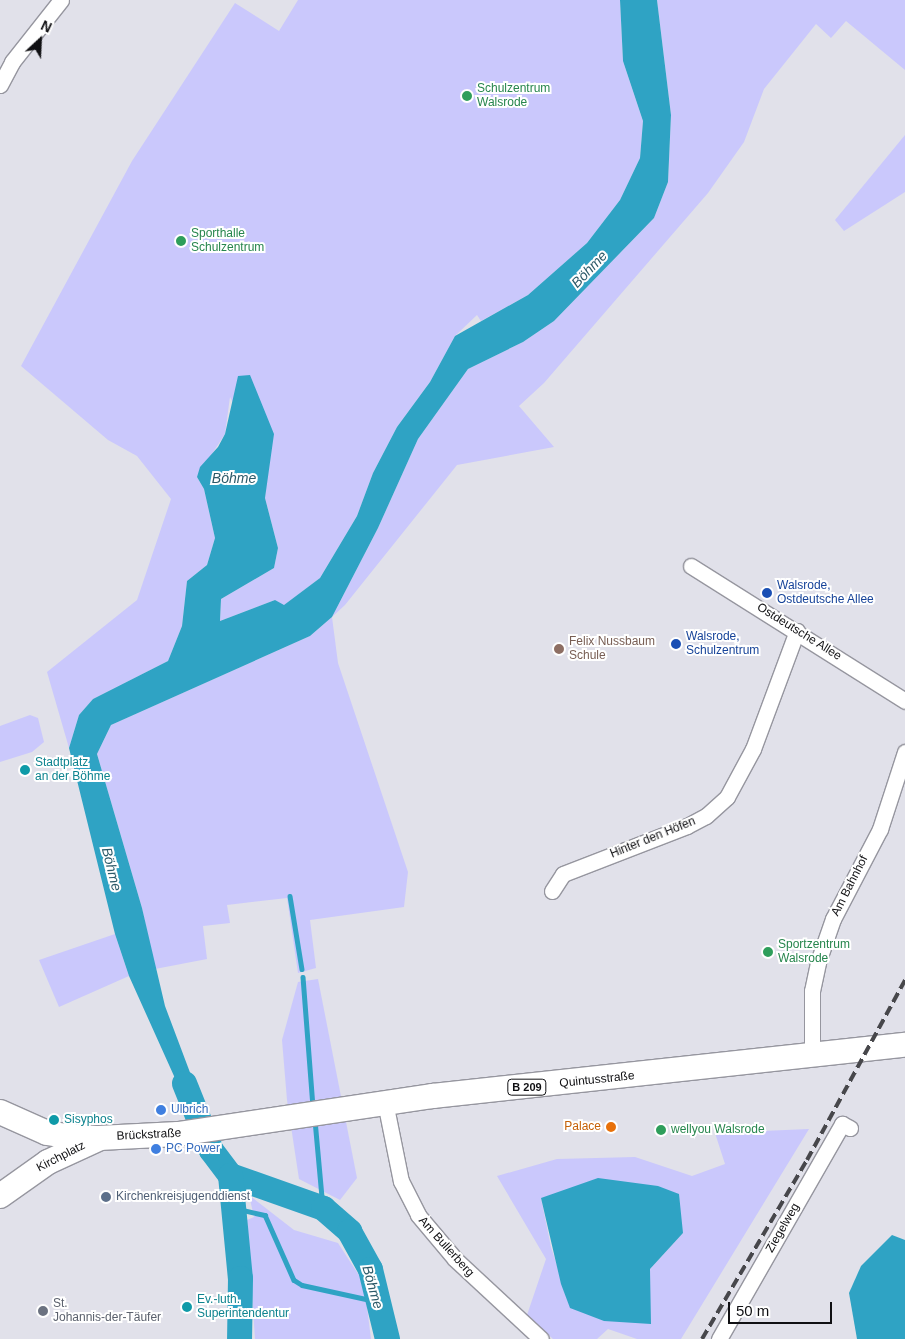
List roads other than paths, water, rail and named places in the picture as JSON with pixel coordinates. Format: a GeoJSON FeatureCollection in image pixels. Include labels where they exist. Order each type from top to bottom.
{"type":"FeatureCollection","features":[{"type":"Feature","properties":{"kind":"main road","name":"Quintusstraße"},"geometry":{"type":"LineString","coordinates":[[225,1127],[385,1102],[905,1045]]}},
{"type":"Feature","properties":{"kind":"main road","name":"B 209"},"geometry":{"type":"LineString","coordinates":[[0,1112],[57,1134]]}},
{"type":"Feature","properties":{"kind":"main road","name":"Brückstraße"},"geometry":{"type":"LineString","coordinates":[[57,1134],[99,1138],[193,1132],[225,1127]]}},
{"type":"Feature","properties":{"kind":"main road"},"geometry":{"type":"LineString","coordinates":[[48,1162],[57,1134]]}},
{"type":"Feature","properties":{"kind":"main road","name":"Kirchplatz"},"geometry":{"type":"LineString","coordinates":[[0,1196],[48,1162],[99,1138]]}},
{"type":"Feature","properties":{"kind":"street"},"geometry":{"type":"LineString","coordinates":[[0,85],[12,62],[61,0]]}},
{"type":"Feature","properties":{"kind":"street","name":"Ostdeutsche Allee"},"geometry":{"type":"LineString","coordinates":[[691,566],[797,630],[905,702]]}},
{"type":"Feature","properties":{"kind":"street","name":"Hinter den Höfen"},"geometry":{"type":"LineString","coordinates":[[552,891],[563,874],[687,826],[706,816],[727,797],[753,749],[797,630]]}},
{"type":"Feature","properties":{"kind":"street","name":"Am Bahnhof"},"geometry":{"type":"LineString","coordinates":[[812,1055],[812,991],[818,962],[833,919],[880,830],[905,752]]}},
{"type":"Feature","properties":{"kind":"street","name":"Am Bullerberg"},"geometry":{"type":"LineString","coordinates":[[385,1102],[402,1181],[418,1215],[455,1259],[541,1339]]}},
{"type":"Feature","properties":{"kind":"street","name":"Ziegelweg"},"geometry":{"type":"LineString","coordinates":[[719,1339],[842,1124],[850,1128]]}},
{"type":"Feature","properties":{"kind":"water"},"geometry":{"type":"Polygon","coordinates":[[[620,0],[657,0],[671,115],[668,182],[654,218],[554,321],[523,342],[468,369],[418,439],[378,528],[332,617],[310,636],[111,725],[97,754],[142,908],[165,1006],[206,1115],[192,1116],[129,976],[115,934],[69,748],[79,715],[93,699],[168,661],[182,626],[187,581],[207,565],[215,538],[204,489],[197,477],[200,467],[218,447],[225,434],[238,376],[250,375],[274,434],[265,498],[278,548],[274,568],[221,599],[220,621],[275,600],[284,605],[320,578],[357,516],[373,473],[397,427],[430,382],[455,336],[528,295],[587,243],[620,200],[640,158],[643,121],[623,61],[620,0]]]}},
{"type":"Feature","properties":{"kind":"water"},"geometry":{"type":"Polygon","coordinates":[[[598,1178],[658,1186],[679,1194],[683,1233],[650,1269],[651,1324],[604,1321],[570,1308],[561,1284],[541,1198],[598,1178]]]}},
{"type":"Feature","properties":{"kind":"water"},"geometry":{"type":"Polygon","coordinates":[[[892,1235],[905,1240],[905,1339],[857,1339],[849,1293],[861,1266],[892,1235]]]}},
{"type":"Feature","properties":{"kind":"waterway"},"geometry":{"type":"LineString","coordinates":[[290,896],[302,969]]}},
{"type":"Feature","properties":{"kind":"waterway"},"geometry":{"type":"LineString","coordinates":[[303,977],[313,1107]]}},
{"type":"Feature","properties":{"kind":"waterway","name":"Böhme"},"geometry":{"type":"LineString","coordinates":[[184,1083],[211,1150],[230,1175],[323,1208],[349,1231],[370,1269],[387,1339]]}},
{"type":"Feature","properties":{"kind":"waterway"},"geometry":{"type":"LineString","coordinates":[[315,1120],[323,1208]]}},
{"type":"Feature","properties":{"kind":"waterway"},"geometry":{"type":"LineString","coordinates":[[230,1175],[240,1278],[239,1339]]}},
{"type":"Feature","properties":{"kind":"waterway"},"geometry":{"type":"LineString","coordinates":[[234,1208],[265,1215],[294,1280],[302,1285],[379,1302]]}},
{"type":"Feature","properties":{"kind":"railway"},"geometry":{"type":"LineString","coordinates":[[702,1339],[807,1160],[905,980]]}},
{"type":"Feature","properties":{"kind":"place","name":"Schulzentrum Walsrode"},"geometry":{"type":"Point","coordinates":[467,96]}},
{"type":"Feature","properties":{"kind":"place","name":"Sporthalle Schulzentrum"},"geometry":{"type":"Point","coordinates":[181,241]}},
{"type":"Feature","properties":{"kind":"place","name":"Walsrode, Ostdeutsche Allee"},"geometry":{"type":"Point","coordinates":[767,593]}},
{"type":"Feature","properties":{"kind":"place","name":"Walsrode, Schulzentrum"},"geometry":{"type":"Point","coordinates":[676,644]}},
{"type":"Feature","properties":{"kind":"place","name":"Felix Nussbaum Schule"},"geometry":{"type":"Point","coordinates":[559,649]}},
{"type":"Feature","properties":{"kind":"place","name":"Stadtplatz an der Böhme"},"geometry":{"type":"Point","coordinates":[25,770]}},
{"type":"Feature","properties":{"kind":"place","name":"Sportzentrum Walsrode"},"geometry":{"type":"Point","coordinates":[768,952]}},
{"type":"Feature","properties":{"kind":"place","name":"Ulbrich"},"geometry":{"type":"Point","coordinates":[161,1110]}},
{"type":"Feature","properties":{"kind":"place","name":"Sisyphos"},"geometry":{"type":"Point","coordinates":[54,1120]}},
{"type":"Feature","properties":{"kind":"place","name":"Palace"},"geometry":{"type":"Point","coordinates":[611,1127]}},
{"type":"Feature","properties":{"kind":"place","name":"wellyou Walsrode"},"geometry":{"type":"Point","coordinates":[661,1130]}},
{"type":"Feature","properties":{"kind":"place","name":"PC Power"},"geometry":{"type":"Point","coordinates":[156,1149]}},
{"type":"Feature","properties":{"kind":"place","name":"Kirchenkreisjugenddienst"},"geometry":{"type":"Point","coordinates":[106,1197]}},
{"type":"Feature","properties":{"kind":"place","name":"Ev.-luth. Superintendentur"},"geometry":{"type":"Point","coordinates":[187,1307]}},
{"type":"Feature","properties":{"kind":"place","name":"St. Johannis-der-Täufer"},"geometry":{"type":"Point","coordinates":[43,1311]}}]}
